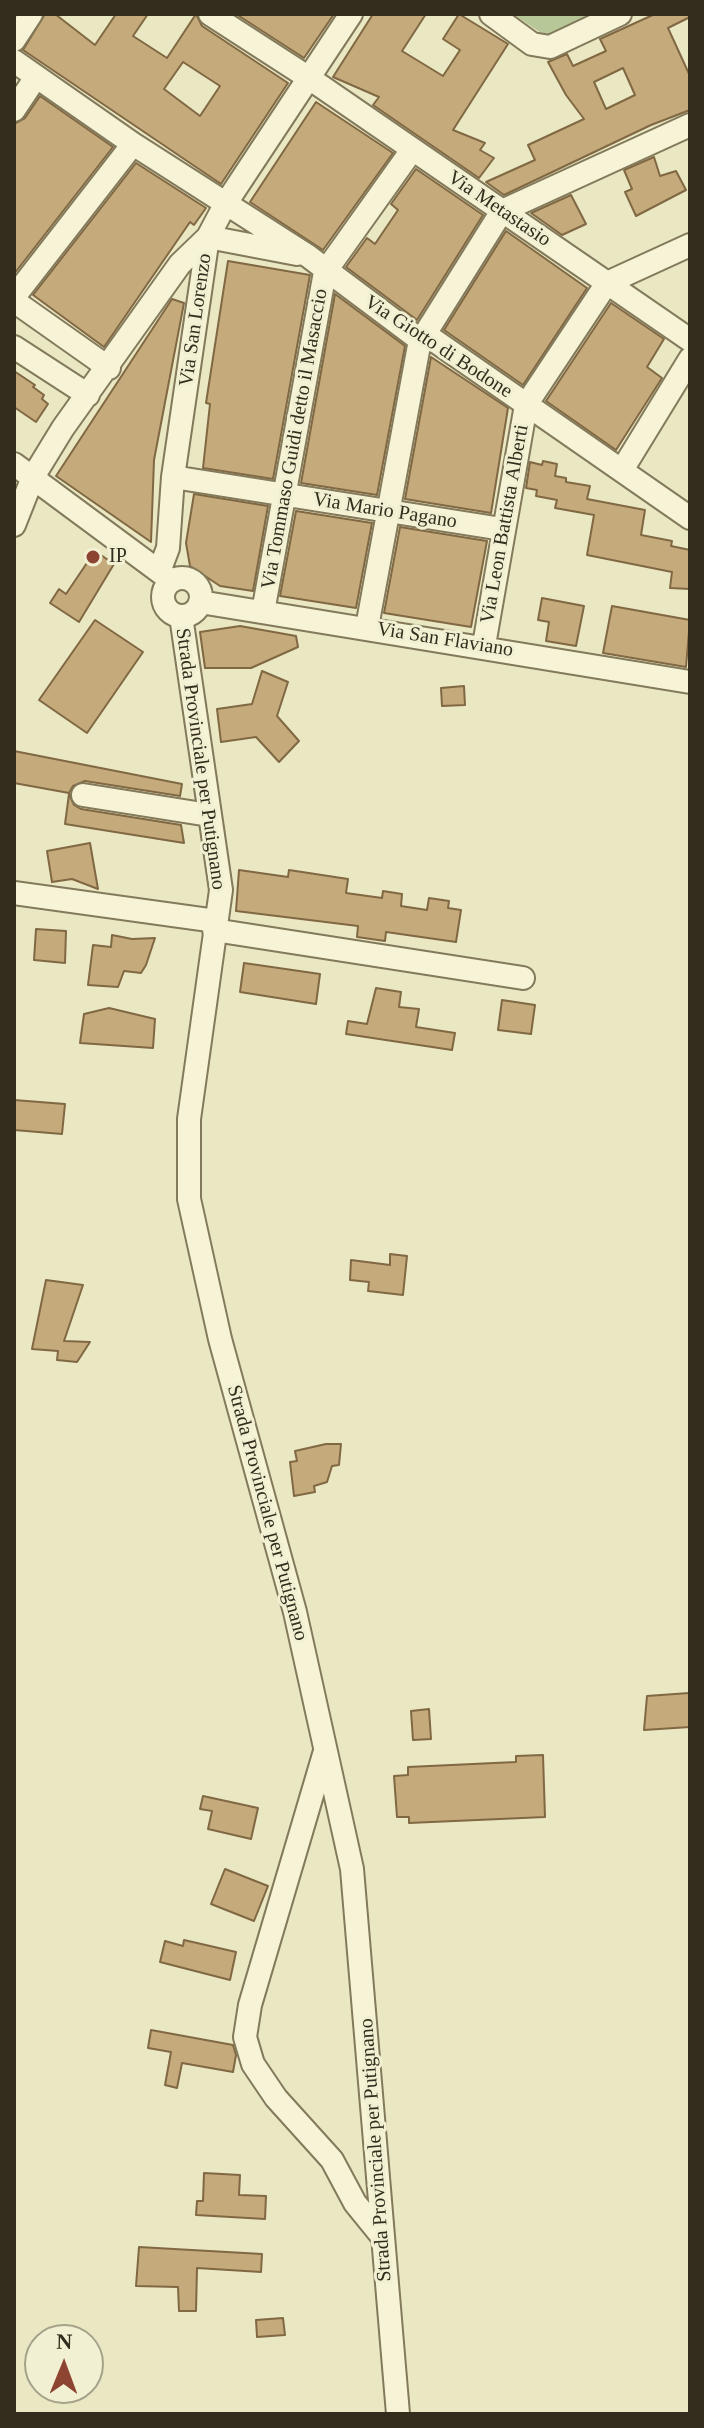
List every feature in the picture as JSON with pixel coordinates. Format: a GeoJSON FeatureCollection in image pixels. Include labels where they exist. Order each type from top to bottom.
{"type":"FeatureCollection","features":[{"type":"Feature","properties":{"kind":"street"},"geometry":{"type":"LineString","coordinates":[[14,40],[31,14]]}},
{"type":"Feature","properties":{"kind":"street","name":"Via Metastasio"},"geometry":{"type":"LineString","coordinates":[[210,14],[309,78],[690,340]]}},
{"type":"Feature","properties":{"kind":"street","name":"Via San Lorenzo"},"geometry":{"type":"LineString","coordinates":[[166,575],[173,477],[208,237],[226,203],[351,14]]}},
{"type":"Feature","properties":{"kind":"street"},"geometry":{"type":"LineString","coordinates":[[491,14],[532,44],[550,47],[620,14]]}},
{"type":"Feature","properties":{"kind":"street","name":"Via Giotto di Bodone"},"geometry":{"type":"LineString","coordinates":[[14,61],[133,144],[308,256],[325,272],[690,518]]}},
{"type":"Feature","properties":{"kind":"street"},"geometry":{"type":"LineString","coordinates":[[14,110],[36,77]]}},
{"type":"Feature","properties":{"kind":"street"},"geometry":{"type":"LineString","coordinates":[[367,627],[422,337],[502,211],[690,125]]}},
{"type":"Feature","properties":{"kind":"street"},"geometry":{"type":"LineString","coordinates":[[109,368],[14,299],[133,144]]}},
{"type":"Feature","properties":{"kind":"street","name":"Via Tommaso Guidi detto il Masaccio"},"geometry":{"type":"LineString","coordinates":[[263,612],[325,272],[412,150]]}},
{"type":"Feature","properties":{"kind":"street"},"geometry":{"type":"LineString","coordinates":[[14,525],[19,467],[63,428],[109,368],[180,264],[208,237],[308,256]]}},
{"type":"Feature","properties":{"kind":"street"},"geometry":{"type":"LineString","coordinates":[[607,283],[690,245]]}},
{"type":"Feature","properties":{"kind":"street","name":"Via Leon Battista Alberti"},"geometry":{"type":"LineString","coordinates":[[484,645],[526,405],[607,283]]}},
{"type":"Feature","properties":{"kind":"street"},"geometry":{"type":"LineString","coordinates":[[14,347],[88,395]]}},
{"type":"Feature","properties":{"kind":"street"},"geometry":{"type":"LineString","coordinates":[[622,470],[690,359]]}},
{"type":"Feature","properties":{"kind":"street"},"geometry":{"type":"LineString","coordinates":[[19,467],[166,575],[195,584],[190,609]]}},
{"type":"Feature","properties":{"kind":"street","name":"Via Mario Pagano"},"geometry":{"type":"LineString","coordinates":[[173,477],[502,529]]}},
{"type":"Feature","properties":{"kind":"street","name":"Via San Flaviano"},"geometry":{"type":"LineString","coordinates":[[190,609],[263,612],[367,627],[690,682]]}},
{"type":"Feature","properties":{"kind":"street","name":"Strada Provinciale per Putignano"},"geometry":{"type":"LineString","coordinates":[[190,609],[209,815],[221,890],[189,1119],[189,1199],[220,1339],[295,1612],[358,1904],[381,2235],[398,2414]]}},
{"type":"Feature","properties":{"kind":"street"},"geometry":{"type":"LineString","coordinates":[[83,795],[209,815]]}},
{"type":"Feature","properties":{"kind":"street"},"geometry":{"type":"LineString","coordinates":[[14,893],[523,978]]}},
{"type":"Feature","properties":{"kind":"street"},"geometry":{"type":"LineString","coordinates":[[326,1746],[250,2005],[245,2037],[253,2064],[332,2160],[355,2203],[381,2235]]}},
{"type":"Feature","properties":{"kind":"green space"},"geometry":{"type":"Polygon","coordinates":[[[513,14],[594,14],[547,37],[513,14]]]}},
{"type":"Feature","properties":{"kind":"building"},"geometry":{"type":"Polygon","coordinates":[[[45,14],[55,14],[95,45],[116,14],[148,14],[133,36],[167,58],[196,14],[202,26],[288,83],[221,184],[23,50],[45,14]],[[183,62],[164,89],[200,116],[220,86],[183,62]]]}},
{"type":"Feature","properties":{"kind":"building"},"geometry":{"type":"Polygon","coordinates":[[[236,14],[334,14],[304,58],[236,14]]]}},
{"type":"Feature","properties":{"kind":"building"},"geometry":{"type":"Polygon","coordinates":[[[373,14],[426,14],[402,51],[443,76],[460,50],[443,39],[459,14],[508,44],[453,130],[485,143],[480,150],[494,158],[479,178],[373,105],[379,97],[333,77],[373,14]]]}},
{"type":"Feature","properties":{"kind":"building"},"geometry":{"type":"Polygon","coordinates":[[[655,14],[690,14],[690,17],[668,28],[690,76],[690,110],[651,125],[504,195],[486,182],[535,160],[528,145],[584,119],[566,95],[548,62],[567,54],[573,66],[606,51],[600,39],[655,14]],[[623,68],[594,82],[606,109],[635,95],[623,68]]]}},
{"type":"Feature","properties":{"kind":"building"},"geometry":{"type":"Polygon","coordinates":[[[40,96],[113,147],[14,274],[14,124],[25,118],[40,96]]]}},
{"type":"Feature","properties":{"kind":"building"},"geometry":{"type":"Polygon","coordinates":[[[316,102],[393,153],[323,250],[250,202],[316,102]]]}},
{"type":"Feature","properties":{"kind":"building"},"geometry":{"type":"Polygon","coordinates":[[[654,157],[660,176],[676,171],[686,190],[636,216],[625,192],[632,189],[624,170],[654,157]]]}},
{"type":"Feature","properties":{"kind":"building"},"geometry":{"type":"Polygon","coordinates":[[[136,163],[206,208],[194,225],[190,222],[104,347],[33,295],[136,163]]]}},
{"type":"Feature","properties":{"kind":"building"},"geometry":{"type":"Polygon","coordinates":[[[416,169],[483,215],[417,320],[346,267],[367,238],[375,244],[398,210],[391,204],[416,169]]]}},
{"type":"Feature","properties":{"kind":"building"},"geometry":{"type":"Polygon","coordinates":[[[571,195],[586,224],[562,235],[531,213],[571,195]]]}},
{"type":"Feature","properties":{"kind":"building"},"geometry":{"type":"Polygon","coordinates":[[[506,231],[587,288],[523,385],[444,330],[506,231]]]}},
{"type":"Feature","properties":{"kind":"building"},"geometry":{"type":"Polygon","coordinates":[[[228,261],[310,275],[273,479],[203,468],[210,404],[206,403],[228,261]]]}},
{"type":"Feature","properties":{"kind":"building"},"geometry":{"type":"Polygon","coordinates":[[[335,294],[405,346],[377,495],[301,483],[335,294]]]}},
{"type":"Feature","properties":{"kind":"building"},"geometry":{"type":"Polygon","coordinates":[[[172,299],[184,303],[154,460],[151,542],[56,476],[172,299]]]}},
{"type":"Feature","properties":{"kind":"building"},"geometry":{"type":"Polygon","coordinates":[[[611,303],[664,339],[647,367],[662,378],[616,450],[546,401],[611,303]]]}},
{"type":"Feature","properties":{"kind":"building"},"geometry":{"type":"Polygon","coordinates":[[[431,357],[508,408],[491,513],[405,499],[431,357]]]}},
{"type":"Feature","properties":{"kind":"building"},"geometry":{"type":"Polygon","coordinates":[[[14,371],[35,385],[33,387],[44,395],[42,399],[48,404],[36,422],[14,407],[14,371]]]}},
{"type":"Feature","properties":{"kind":"building"},"geometry":{"type":"Polygon","coordinates":[[[543,461],[557,464],[555,476],[566,478],[566,482],[590,486],[587,499],[645,510],[641,535],[672,541],[671,546],[690,550],[690,589],[670,588],[672,572],[587,555],[594,515],[555,508],[557,500],[536,496],[537,490],[526,488],[530,462],[542,465],[543,461]]]}},
{"type":"Feature","properties":{"kind":"building"},"geometry":{"type":"Polygon","coordinates":[[[194,494],[268,506],[253,591],[220,586],[190,566],[186,543],[194,494]]]}},
{"type":"Feature","properties":{"kind":"building"},"geometry":{"type":"Polygon","coordinates":[[[296,511],[372,523],[356,608],[280,596],[296,511]]]}},
{"type":"Feature","properties":{"kind":"building"},"geometry":{"type":"Polygon","coordinates":[[[400,527],[487,541],[471,627],[384,613],[400,527]]]}},
{"type":"Feature","properties":{"kind":"building"},"geometry":{"type":"Polygon","coordinates":[[[95,551],[114,564],[79,622],[50,603],[59,589],[66,594],[95,551]]]}},
{"type":"Feature","properties":{"kind":"building"},"geometry":{"type":"Polygon","coordinates":[[[542,598],[584,606],[576,646],[546,641],[549,622],[538,620],[542,598]]]}},
{"type":"Feature","properties":{"kind":"building"},"geometry":{"type":"Polygon","coordinates":[[[612,606],[690,620],[686,667],[603,653],[612,606]]]}},
{"type":"Feature","properties":{"kind":"building"},"geometry":{"type":"Polygon","coordinates":[[[95,620],[143,652],[87,733],[39,700],[95,620]]]}},
{"type":"Feature","properties":{"kind":"building"},"geometry":{"type":"Polygon","coordinates":[[[240,626],[296,636],[298,647],[251,668],[205,668],[200,632],[240,626]]]}},
{"type":"Feature","properties":{"kind":"building"},"geometry":{"type":"Polygon","coordinates":[[[262,671],[288,682],[277,716],[299,741],[279,762],[256,737],[221,742],[217,709],[252,704],[262,671]]]}},
{"type":"Feature","properties":{"kind":"building"},"geometry":{"type":"Polygon","coordinates":[[[464,686],[465,705],[442,706],[441,688],[464,686]]]}},
{"type":"Feature","properties":{"kind":"building"},"geometry":{"type":"Polygon","coordinates":[[[14,751],[182,784],[180,796],[85,781],[73,786],[69,793],[14,783],[14,751]]]}},
{"type":"Feature","properties":{"kind":"building"},"geometry":{"type":"Polygon","coordinates":[[[69,794],[74,805],[81,809],[181,825],[184,843],[65,824],[69,794]]]}},
{"type":"Feature","properties":{"kind":"building"},"geometry":{"type":"Polygon","coordinates":[[[90,843],[98,889],[72,879],[52,882],[47,851],[90,843]]]}},
{"type":"Feature","properties":{"kind":"building"},"geometry":{"type":"Polygon","coordinates":[[[239,870],[288,877],[289,870],[348,879],[346,893],[382,898],[383,891],[402,894],[401,906],[427,910],[429,898],[449,901],[448,908],[461,910],[456,942],[386,932],[385,941],[357,937],[358,926],[236,911],[239,870]]]}},
{"type":"Feature","properties":{"kind":"building"},"geometry":{"type":"Polygon","coordinates":[[[36,929],[66,931],[65,963],[34,960],[36,929]]]}},
{"type":"Feature","properties":{"kind":"building"},"geometry":{"type":"Polygon","coordinates":[[[112,935],[132,939],[155,938],[146,965],[141,973],[124,971],[118,987],[88,985],[93,945],[111,947],[112,935]]]}},
{"type":"Feature","properties":{"kind":"building"},"geometry":{"type":"Polygon","coordinates":[[[244,963],[320,974],[316,1004],[240,992],[244,963]]]}},
{"type":"Feature","properties":{"kind":"building"},"geometry":{"type":"Polygon","coordinates":[[[376,988],[401,992],[399,1007],[419,1009],[416,1027],[455,1033],[452,1050],[346,1034],[348,1021],[367,1024],[376,988]]]}},
{"type":"Feature","properties":{"kind":"building"},"geometry":{"type":"Polygon","coordinates":[[[502,1000],[535,1005],[531,1034],[498,1030],[502,1000]]]}},
{"type":"Feature","properties":{"kind":"building"},"geometry":{"type":"Polygon","coordinates":[[[109,1008],[155,1019],[153,1048],[80,1043],[84,1014],[109,1008]]]}},
{"type":"Feature","properties":{"kind":"building"},"geometry":{"type":"Polygon","coordinates":[[[14,1100],[65,1104],[62,1134],[14,1130],[14,1100]]]}},
{"type":"Feature","properties":{"kind":"building"},"geometry":{"type":"Polygon","coordinates":[[[390,1254],[407,1256],[403,1295],[368,1291],[369,1282],[350,1280],[351,1260],[390,1265],[390,1254]]]}},
{"type":"Feature","properties":{"kind":"building"},"geometry":{"type":"Polygon","coordinates":[[[46,1280],[83,1285],[64,1341],[90,1342],[77,1362],[57,1360],[58,1351],[32,1349],[46,1280]]]}},
{"type":"Feature","properties":{"kind":"building"},"geometry":{"type":"Polygon","coordinates":[[[341,1444],[339,1465],[332,1466],[327,1482],[314,1486],[315,1492],[294,1496],[290,1462],[297,1461],[295,1451],[341,1444]]]}},
{"type":"Feature","properties":{"kind":"building"},"geometry":{"type":"Polygon","coordinates":[[[689,1693],[690,1727],[644,1730],[647,1696],[689,1693]]]}},
{"type":"Feature","properties":{"kind":"building"},"geometry":{"type":"Polygon","coordinates":[[[429,1709],[431,1739],[413,1740],[411,1711],[429,1709]]]}},
{"type":"Feature","properties":{"kind":"building"},"geometry":{"type":"Polygon","coordinates":[[[543,1755],[545,1817],[409,1823],[409,1817],[397,1817],[394,1776],[408,1775],[408,1767],[516,1762],[516,1756],[543,1755]]]}},
{"type":"Feature","properties":{"kind":"building"},"geometry":{"type":"Polygon","coordinates":[[[203,1796],[258,1808],[251,1839],[208,1829],[212,1811],[200,1809],[203,1796]]]}},
{"type":"Feature","properties":{"kind":"building"},"geometry":{"type":"Polygon","coordinates":[[[225,1869],[268,1886],[254,1921],[211,1904],[225,1869]]]}},
{"type":"Feature","properties":{"kind":"building"},"geometry":{"type":"Polygon","coordinates":[[[184,1940],[236,1952],[230,1980],[160,1962],[165,1941],[183,1946],[184,1940]]]}},
{"type":"Feature","properties":{"kind":"building"},"geometry":{"type":"Polygon","coordinates":[[[151,2030],[233,2045],[236,2055],[233,2072],[182,2063],[177,2088],[165,2085],[171,2052],[148,2048],[151,2030]]]}},
{"type":"Feature","properties":{"kind":"building"},"geometry":{"type":"Polygon","coordinates":[[[204,2173],[240,2175],[239,2195],[266,2196],[265,2219],[196,2215],[197,2201],[203,2201],[204,2173]]]}},
{"type":"Feature","properties":{"kind":"building"},"geometry":{"type":"Polygon","coordinates":[[[139,2247],[262,2254],[261,2272],[197,2268],[196,2311],[179,2311],[178,2287],[136,2286],[139,2247]]]}},
{"type":"Feature","properties":{"kind":"building"},"geometry":{"type":"Polygon","coordinates":[[[283,2318],[285,2335],[257,2337],[256,2320],[283,2318]]]}},
{"type":"Feature","properties":{"kind":"place","name":"IP"},"geometry":{"type":"Point","coordinates":[93,557]}}]}
